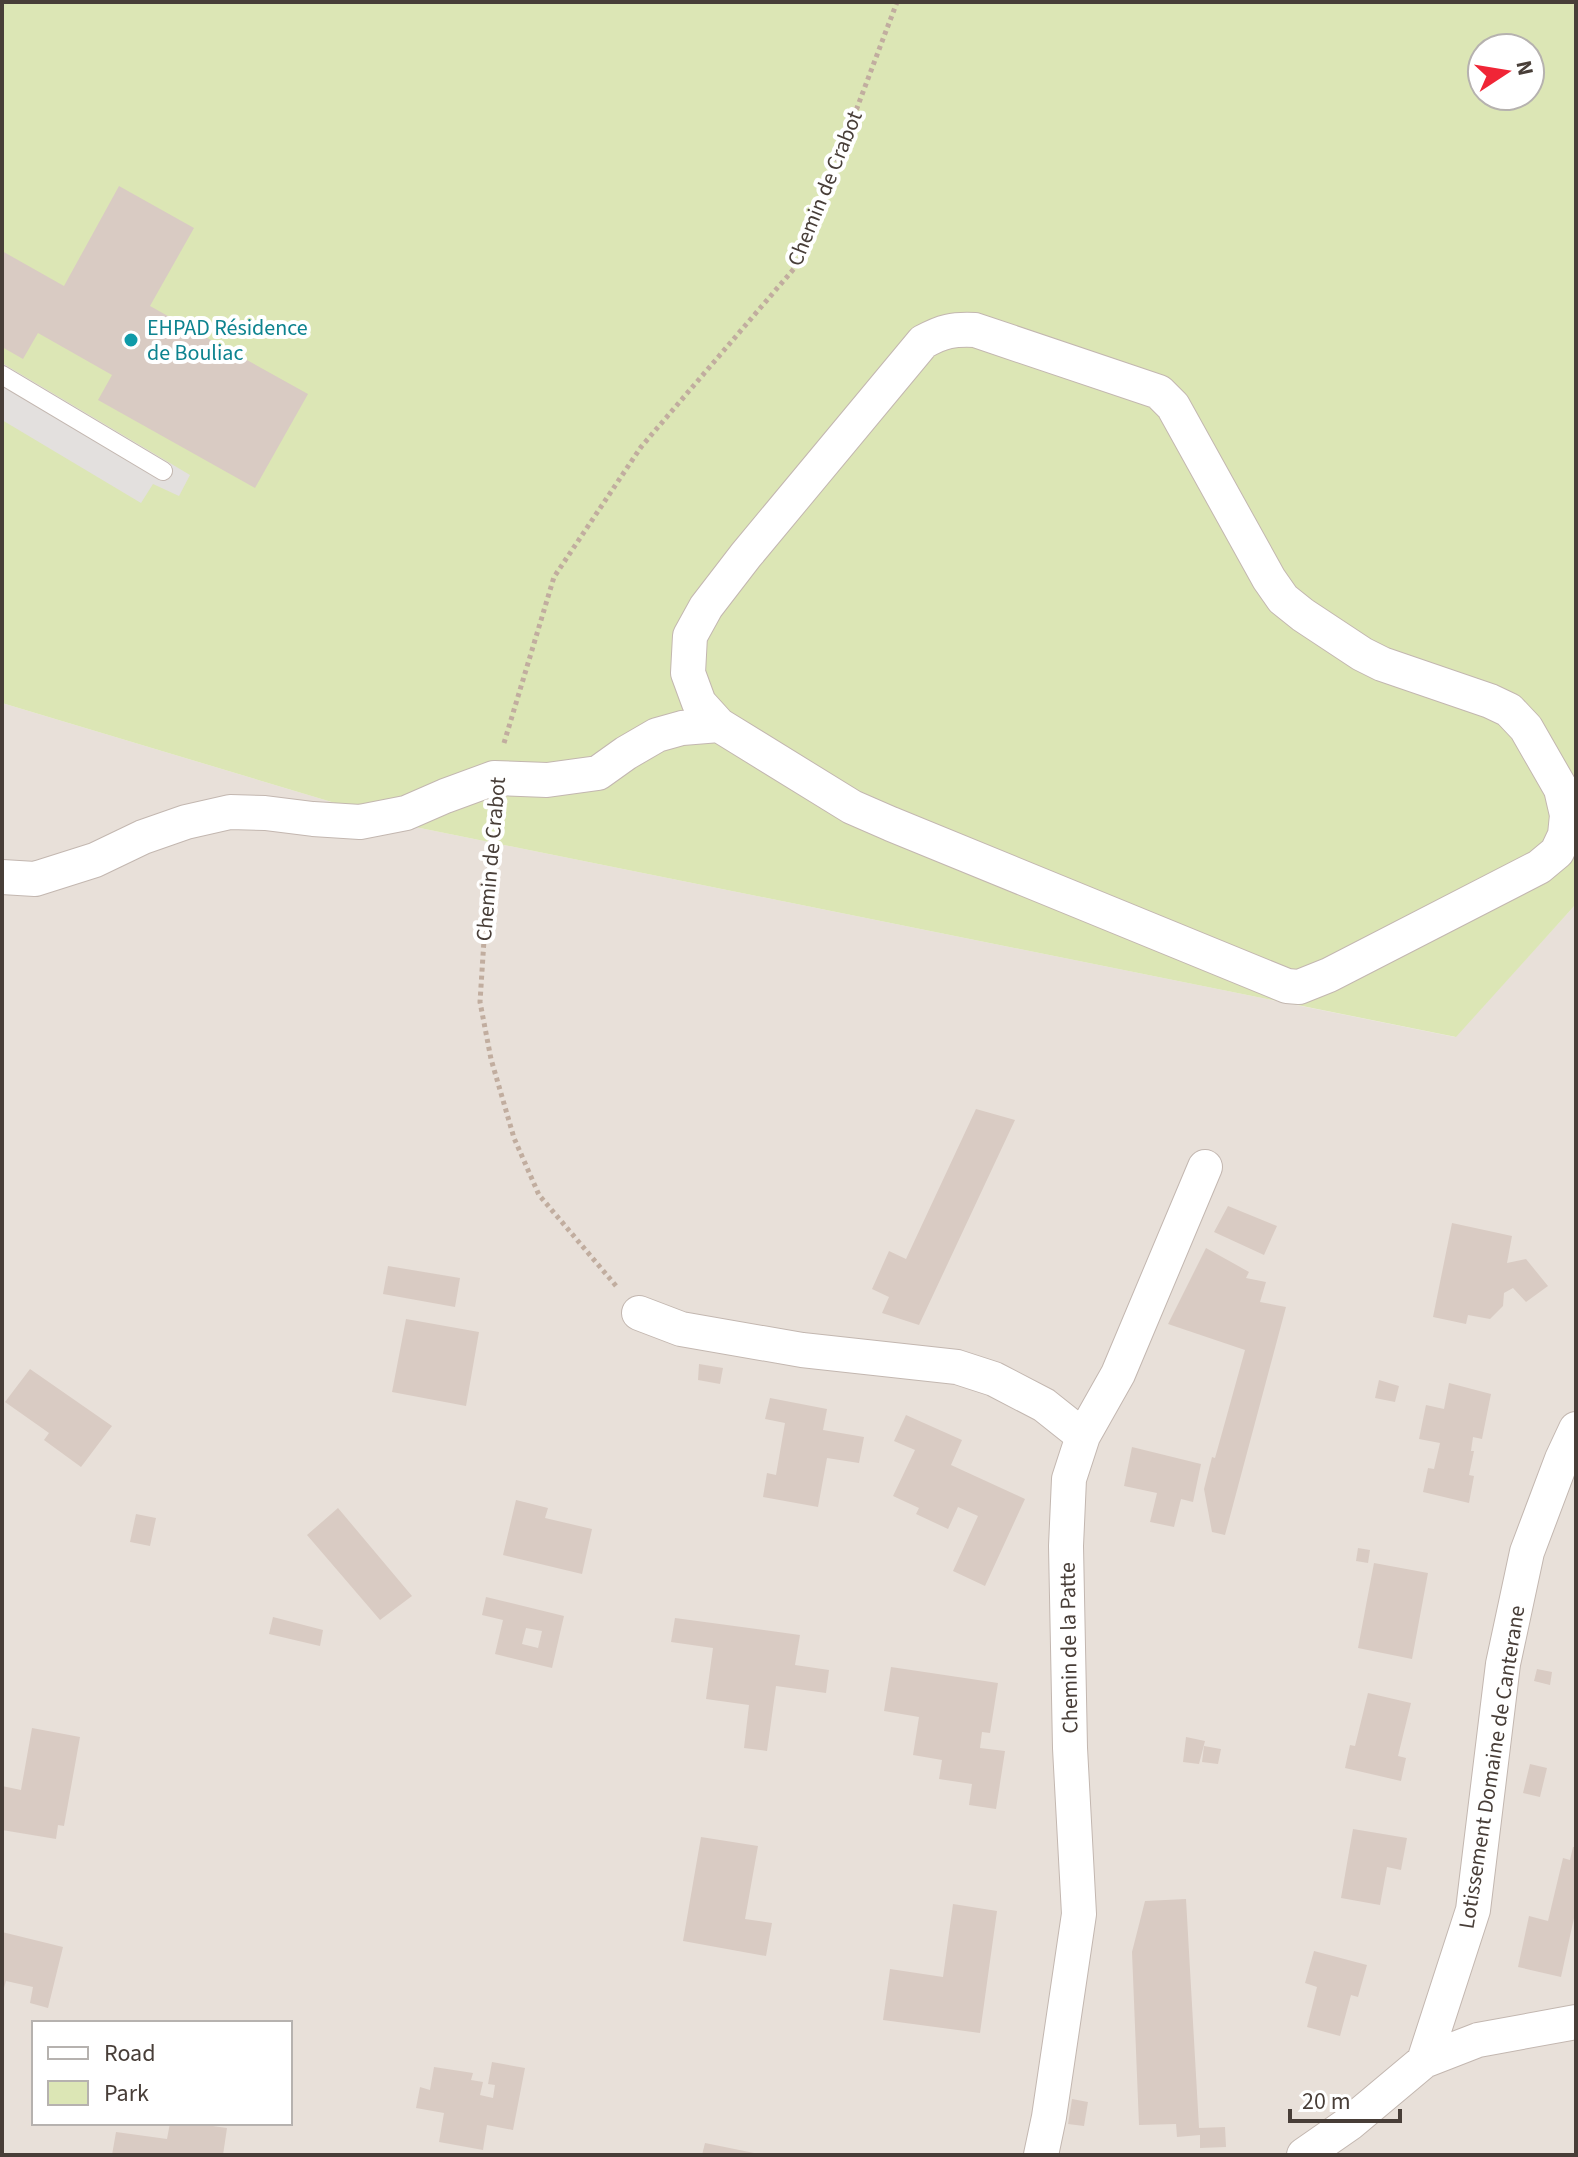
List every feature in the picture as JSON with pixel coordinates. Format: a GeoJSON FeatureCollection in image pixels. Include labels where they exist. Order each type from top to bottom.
{"type":"FeatureCollection","features":[{"type":"Feature","properties":{"kind":"street"},"geometry":{"type":"LineString","coordinates":[[2,877],[35,879],[95,860],[172,827],[230,812],[360,822],[406,813],[494,778],[547,780],[598,773],[657,735],[682,728],[719,725],[865,813],[1287,986],[1299,987],[1539,867],[1557,852],[1565,835],[1567,815],[1561,789],[1526,728],[1509,710],[1382,664],[1283,599],[1173,406],[1159,392],[975,330],[955,329],[923,342],[706,607],[690,636],[688,673],[699,703],[719,725]]}},
{"type":"Feature","properties":{"kind":"street","name":"Chemin de la Patte"},"geometry":{"type":"LineString","coordinates":[[1041,2155],[1079,1914],[1070,1748],[1066,1546],[1069,1479],[1083,1436],[1118,1374],[1205,1167]]}},
{"type":"Feature","properties":{"kind":"street"},"geometry":{"type":"LineString","coordinates":[[639,1313],[681,1329],[802,1350],[957,1367],[994,1379],[1044,1405],[1083,1436]]}},
{"type":"Feature","properties":{"kind":"street","name":"Lotissement Domaine de Canterane"},"geometry":{"type":"LineString","coordinates":[[1424,2061],[1473,1910],[1503,1664],[1527,1552],[1576,1429]]}},
{"type":"Feature","properties":{"kind":"street"},"geometry":{"type":"LineString","coordinates":[[1304,2155],[1350,2123],[1424,2061],[1478,2040],[1576,2022]]}},
{"type":"Feature","properties":{"kind":"lane"},"geometry":{"type":"LineString","coordinates":[[2,375],[163,471]]}},
{"type":"Feature","properties":{"kind":"path","name":"Chemin de Crabot"},"geometry":{"type":"LineString","coordinates":[[639,1313],[539,1195],[514,1138],[491,1059],[480,1002],[494,778],[554,577],[641,447],[798,264],[897,2]]}},
{"type":"Feature","properties":{"kind":"shaded area"},"geometry":{"type":"Polygon","coordinates":[[[2,363],[190,475],[179,496],[153,484],[141,503],[2,420],[2,363]]]}},
{"type":"Feature","properties":{"kind":"shaded area"},"geometry":{"type":"Polygon","coordinates":[[[2,703],[415,827],[1455,1037],[1576,904],[1576,2155],[2,2155],[2,703]]]}},
{"type":"Feature","properties":{"kind":"green space"},"geometry":{"type":"Polygon","coordinates":[[[2,2],[1576,2],[1576,904],[1456,1037],[415,827],[2,703],[2,2]]]}},
{"type":"Feature","properties":{"kind":"building","name":"EHPAD Résidence de Bouliac"},"geometry":{"type":"Polygon","coordinates":[[[119,186],[194,228],[150,306],[308,394],[255,488],[98,400],[112,375],[38,333],[23,359],[2,347],[2,251],[64,286],[119,186]]]}},
{"type":"Feature","properties":{"kind":"building"},"geometry":{"type":"Polygon","coordinates":[[[976,1109],[1015,1120],[919,1325],[882,1313],[889,1297],[872,1289],[889,1251],[906,1259],[976,1109]]]}},
{"type":"Feature","properties":{"kind":"building"},"geometry":{"type":"Polygon","coordinates":[[[1228,1206],[1277,1226],[1264,1255],[1214,1232],[1228,1206]]]}},
{"type":"Feature","properties":{"kind":"building"},"geometry":{"type":"Polygon","coordinates":[[[1452,1223],[1512,1236],[1507,1263],[1526,1259],[1548,1286],[1526,1302],[1513,1288],[1504,1293],[1503,1306],[1490,1319],[1468,1315],[1466,1324],[1433,1317],[1452,1223]]]}},
{"type":"Feature","properties":{"kind":"building"},"geometry":{"type":"Polygon","coordinates":[[[1206,1248],[1249,1272],[1246,1278],[1266,1282],[1260,1302],[1286,1307],[1225,1535],[1212,1532],[1204,1489],[1245,1350],[1168,1324],[1206,1248]]]}},
{"type":"Feature","properties":{"kind":"building"},"geometry":{"type":"Polygon","coordinates":[[[388,1266],[460,1278],[455,1307],[383,1294],[388,1266]]]}},
{"type":"Feature","properties":{"kind":"building"},"geometry":{"type":"Polygon","coordinates":[[[406,1319],[479,1332],[466,1406],[392,1392],[406,1319]]]}},
{"type":"Feature","properties":{"kind":"building"},"geometry":{"type":"Polygon","coordinates":[[[699,1364],[723,1368],[720,1384],[698,1380],[699,1364]]]}},
{"type":"Feature","properties":{"kind":"building"},"geometry":{"type":"Polygon","coordinates":[[[30,1369],[112,1426],[81,1467],[44,1440],[49,1433],[5,1402],[30,1369]]]}},
{"type":"Feature","properties":{"kind":"building"},"geometry":{"type":"Polygon","coordinates":[[[1379,1380],[1399,1386],[1395,1402],[1375,1398],[1379,1380]]]}},
{"type":"Feature","properties":{"kind":"building"},"geometry":{"type":"Polygon","coordinates":[[[1449,1383],[1491,1394],[1482,1439],[1473,1437],[1471,1451],[1474,1451],[1469,1475],[1474,1476],[1469,1503],[1423,1492],[1428,1468],[1434,1469],[1440,1443],[1419,1439],[1426,1405],[1444,1409],[1449,1383]]]}},
{"type":"Feature","properties":{"kind":"building"},"geometry":{"type":"Polygon","coordinates":[[[770,1398],[827,1409],[823,1430],[864,1437],[859,1463],[827,1458],[818,1507],[763,1497],[767,1473],[776,1475],[785,1423],[765,1419],[770,1398]]]}},
{"type":"Feature","properties":{"kind":"building"},"geometry":{"type":"Polygon","coordinates":[[[906,1415],[962,1440],[951,1465],[1025,1499],[985,1586],[953,1571],[978,1516],[958,1507],[948,1529],[916,1514],[919,1508],[893,1496],[915,1450],[894,1441],[906,1415]]]}},
{"type":"Feature","properties":{"kind":"building"},"geometry":{"type":"Polygon","coordinates":[[[1132,1447],[1201,1464],[1193,1502],[1181,1499],[1174,1527],[1150,1522],[1157,1493],[1124,1486],[1132,1447]]]}},
{"type":"Feature","properties":{"kind":"building"},"geometry":{"type":"Polygon","coordinates":[[[516,1500],[548,1508],[545,1518],[592,1529],[582,1574],[503,1555],[516,1500]]]}},
{"type":"Feature","properties":{"kind":"building"},"geometry":{"type":"Polygon","coordinates":[[[338,1508],[412,1596],[380,1620],[307,1535],[338,1508]]]}},
{"type":"Feature","properties":{"kind":"building"},"geometry":{"type":"Polygon","coordinates":[[[136,1514],[156,1518],[150,1546],[130,1542],[136,1514]]]}},
{"type":"Feature","properties":{"kind":"building"},"geometry":{"type":"Polygon","coordinates":[[[1358,1548],[1370,1550],[1368,1563],[1356,1561],[1358,1548]]]}},
{"type":"Feature","properties":{"kind":"building"},"geometry":{"type":"Polygon","coordinates":[[[1374,1563],[1428,1573],[1412,1659],[1358,1648],[1374,1563]]]}},
{"type":"Feature","properties":{"kind":"building"},"geometry":{"type":"Polygon","coordinates":[[[486,1597],[564,1616],[552,1668],[495,1654],[503,1620],[482,1615],[486,1597]],[[526,1628],[522,1644],[538,1648],[542,1631],[526,1628]]]}},
{"type":"Feature","properties":{"kind":"building"},"geometry":{"type":"Polygon","coordinates":[[[273,1617],[323,1630],[320,1646],[269,1634],[273,1617]]]}},
{"type":"Feature","properties":{"kind":"building"},"geometry":{"type":"Polygon","coordinates":[[[675,1618],[800,1635],[795,1665],[829,1670],[826,1693],[776,1686],[767,1751],[744,1748],[749,1705],[706,1699],[713,1648],[671,1642],[675,1618]]]}},
{"type":"Feature","properties":{"kind":"building"},"geometry":{"type":"Polygon","coordinates":[[[891,1667],[998,1683],[990,1733],[982,1732],[980,1748],[1005,1751],[996,1809],[969,1805],[972,1784],[939,1779],[942,1760],[913,1755],[919,1717],[884,1711],[891,1667]]]}},
{"type":"Feature","properties":{"kind":"building"},"geometry":{"type":"Polygon","coordinates":[[[1537,1669],[1552,1672],[1550,1685],[1534,1681],[1537,1669]]]}},
{"type":"Feature","properties":{"kind":"building"},"geometry":{"type":"Polygon","coordinates":[[[1368,1693],[1411,1703],[1398,1756],[1406,1758],[1401,1781],[1345,1768],[1350,1745],[1355,1746],[1368,1693]]]}},
{"type":"Feature","properties":{"kind":"building"},"geometry":{"type":"Polygon","coordinates":[[[32,1728],[80,1737],[64,1826],[58,1825],[56,1839],[2,1830],[2,1786],[21,1790],[32,1728]]]}},
{"type":"Feature","properties":{"kind":"building"},"geometry":{"type":"Polygon","coordinates":[[[1186,1737],[1205,1741],[1199,1764],[1183,1762],[1186,1737]]]}},
{"type":"Feature","properties":{"kind":"building"},"geometry":{"type":"Polygon","coordinates":[[[1204,1746],[1221,1749],[1218,1764],[1202,1762],[1204,1746]]]}},
{"type":"Feature","properties":{"kind":"building"},"geometry":{"type":"Polygon","coordinates":[[[1530,1764],[1547,1768],[1540,1797],[1523,1793],[1530,1764]]]}},
{"type":"Feature","properties":{"kind":"building"},"geometry":{"type":"Polygon","coordinates":[[[1353,1829],[1407,1838],[1401,1870],[1387,1867],[1380,1905],[1341,1898],[1353,1829]]]}},
{"type":"Feature","properties":{"kind":"building"},"geometry":{"type":"Polygon","coordinates":[[[701,1837],[758,1846],[745,1919],[772,1923],[766,1956],[683,1941],[701,1837]]]}},
{"type":"Feature","properties":{"kind":"building"},"geometry":{"type":"Polygon","coordinates":[[[1573,1847],[1576,1847],[1576,1909],[1561,1977],[1518,1967],[1529,1916],[1548,1921],[1563,1858],[1570,1860],[1573,1847]]]}},
{"type":"Feature","properties":{"kind":"building"},"geometry":{"type":"Polygon","coordinates":[[[1186,1899],[1199,2128],[1225,2127],[1226,2147],[1200,2148],[1200,2135],[1177,2137],[1176,2124],[1139,2125],[1132,1952],[1145,1901],[1186,1899]]]}},
{"type":"Feature","properties":{"kind":"building"},"geometry":{"type":"Polygon","coordinates":[[[953,1904],[997,1911],[980,2033],[883,2020],[890,1969],[943,1977],[953,1904]]]}},
{"type":"Feature","properties":{"kind":"building"},"geometry":{"type":"Polygon","coordinates":[[[2,1932],[63,1947],[48,2008],[30,2003],[33,1987],[6,1981],[2,1995],[2,1932]]]}},
{"type":"Feature","properties":{"kind":"building"},"geometry":{"type":"Polygon","coordinates":[[[1314,1951],[1367,1965],[1358,1997],[1351,1995],[1340,2036],[1307,2027],[1317,1987],[1305,1983],[1314,1951]]]}},
{"type":"Feature","properties":{"kind":"building"},"geometry":{"type":"Polygon","coordinates":[[[492,2062],[525,2068],[513,2130],[487,2125],[483,2150],[439,2142],[444,2113],[416,2108],[420,2087],[430,2090],[434,2067],[473,2073],[471,2080],[483,2082],[480,2095],[493,2098],[495,2085],[488,2084],[492,2062]]]}},
{"type":"Feature","properties":{"kind":"building"},"geometry":{"type":"Polygon","coordinates":[[[1072,2099],[1088,2102],[1084,2126],[1068,2124],[1072,2099]]]}},
{"type":"Feature","properties":{"kind":"building"},"geometry":{"type":"Polygon","coordinates":[[[170,2125],[227,2128],[223,2155],[112,2155],[116,2132],[167,2139],[170,2125]]]}},
{"type":"Feature","properties":{"kind":"building"},"geometry":{"type":"Polygon","coordinates":[[[705,2143],[759,2154],[759,2155],[702,2155],[705,2143]]]}},
{"type":"Feature","properties":{"kind":"place","name":"EHPAD Résidence de Bouliac"},"geometry":{"type":"Point","coordinates":[131,340]}}]}
